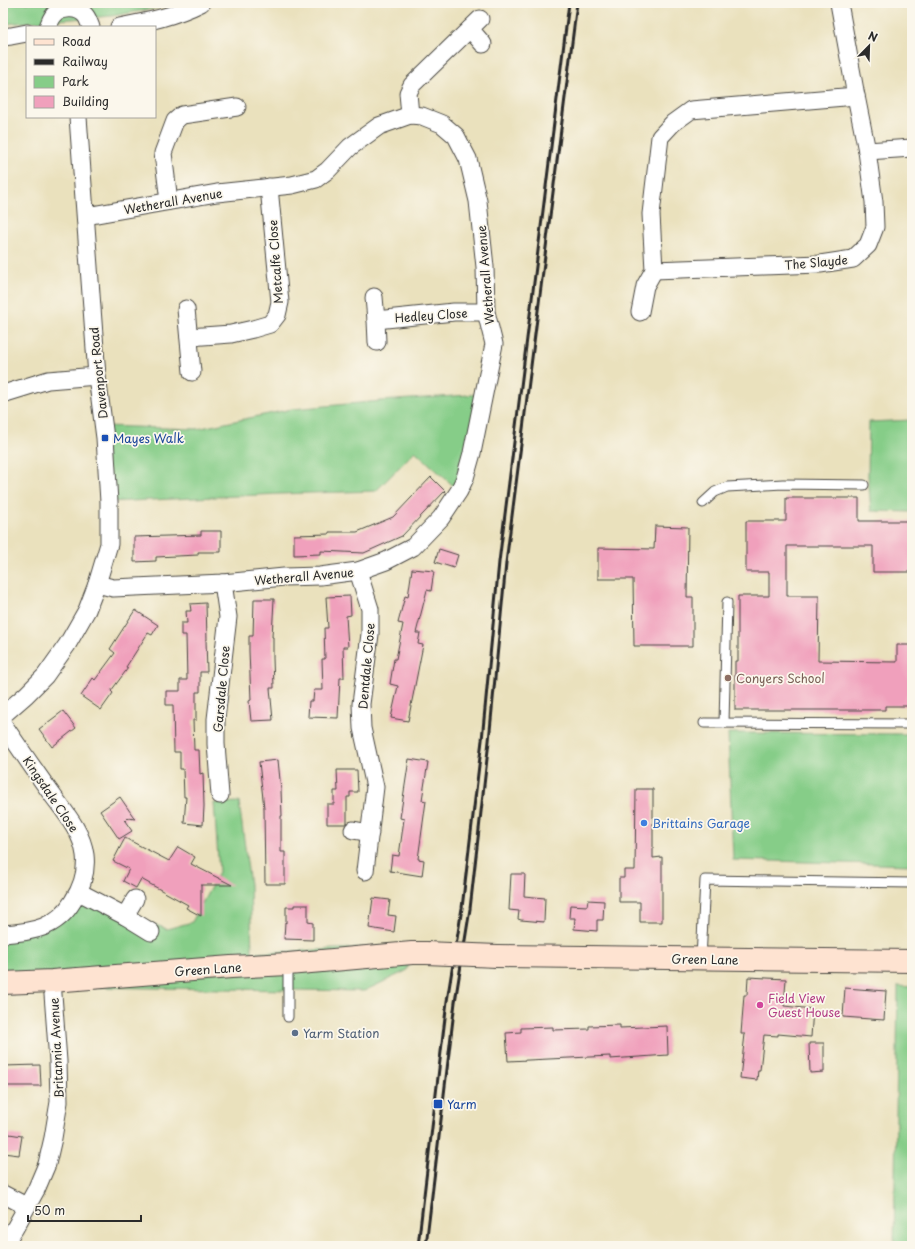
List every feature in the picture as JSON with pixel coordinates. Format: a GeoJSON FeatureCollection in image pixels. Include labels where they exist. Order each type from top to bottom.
{"type":"FeatureCollection","features":[{"type":"Feature","properties":{"kind":"main road","name":"Green Lane"},"geometry":{"type":"LineString","coordinates":[[3,983],[52,981],[288,964],[419,953],[497,956],[912,961]]}},
{"type":"Feature","properties":{"kind":"street"},"geometry":{"type":"LineString","coordinates":[[124,26],[181,12],[201,3]]}},
{"type":"Feature","properties":{"kind":"street","name":"The Slayde"},"geometry":{"type":"LineString","coordinates":[[654,270],[820,264],[854,259],[868,245],[875,228],[874,202],[867,151],[839,3]]}},
{"type":"Feature","properties":{"kind":"street"},"geometry":{"type":"LineString","coordinates":[[48,26],[50,20],[56,13],[66,9],[75,9],[82,12],[86,16],[91,26]]}},
{"type":"Feature","properties":{"kind":"street"},"geometry":{"type":"LineString","coordinates":[[410,115],[408,93],[412,85],[475,24],[482,44]]}},
{"type":"Feature","properties":{"kind":"street"},"geometry":{"type":"LineString","coordinates":[[3,37],[26,33]]}},
{"type":"Feature","properties":{"kind":"street"},"geometry":{"type":"LineString","coordinates":[[640,312],[645,286],[654,270],[651,214],[660,137],[673,123],[691,110],[856,96]]}},
{"type":"Feature","properties":{"kind":"street"},"geometry":{"type":"LineString","coordinates":[[169,201],[163,153],[175,121],[182,115],[237,107]]}},
{"type":"Feature","properties":{"kind":"street","name":"Wetherall Avenue"},"geometry":{"type":"LineString","coordinates":[[86,216],[217,192],[292,185],[316,179],[328,170],[350,146],[379,126],[410,115],[422,116],[442,124],[456,136],[468,159],[479,208],[485,267],[486,312],[494,344],[472,453],[465,478],[459,491],[441,518],[413,547],[386,561],[358,572],[223,583],[113,588],[97,584]]}},
{"type":"Feature","properties":{"kind":"street","name":"Davenport Road"},"geometry":{"type":"LineString","coordinates":[[3,715],[26,695],[44,676],[63,651],[87,610],[97,584],[109,544],[109,502],[105,438],[97,376],[78,118]]}},
{"type":"Feature","properties":{"kind":"street"},"geometry":{"type":"LineString","coordinates":[[867,151],[912,148]]}},
{"type":"Feature","properties":{"kind":"street","name":"Metcalfe Close"},"geometry":{"type":"LineString","coordinates":[[188,338],[231,334],[254,330],[270,324],[278,315],[280,302],[269,187]]}},
{"type":"Feature","properties":{"kind":"street","name":"Hedley Close"},"geometry":{"type":"LineString","coordinates":[[374,297],[377,342]]}},
{"type":"Feature","properties":{"kind":"street"},"geometry":{"type":"LineString","coordinates":[[186,309],[192,372]]}},
{"type":"Feature","properties":{"kind":"street","name":"Hedley Close"},"geometry":{"type":"LineString","coordinates":[[376,320],[454,312],[486,312]]}},
{"type":"Feature","properties":{"kind":"street"},"geometry":{"type":"LineString","coordinates":[[3,394],[48,380],[97,376]]}},
{"type":"Feature","properties":{"kind":"street","name":"Dentdale Close"},"geometry":{"type":"LineString","coordinates":[[358,572],[370,609],[370,634],[361,704],[362,728],[375,787],[365,871]]}},
{"type":"Feature","properties":{"kind":"street","name":"Garsdale Close"},"geometry":{"type":"LineString","coordinates":[[220,795],[216,744],[216,719],[228,617],[223,583]]}},
{"type":"Feature","properties":{"kind":"street","name":"Kingsdale Close"},"geometry":{"type":"LineString","coordinates":[[3,724],[78,833],[85,854],[85,876],[79,892],[68,909],[56,921],[39,930],[3,934]]}},
{"type":"Feature","properties":{"kind":"street"},"geometry":{"type":"LineString","coordinates":[[353,830],[370,833]]}},
{"type":"Feature","properties":{"kind":"street"},"geometry":{"type":"LineString","coordinates":[[79,892],[125,916],[151,932]]}},
{"type":"Feature","properties":{"kind":"street"},"geometry":{"type":"LineString","coordinates":[[125,916],[134,900]]}},
{"type":"Feature","properties":{"kind":"street","name":"Britannia Avenue"},"geometry":{"type":"LineString","coordinates":[[3,1246],[15,1228],[36,1190],[47,1164],[53,1138],[59,1102],[58,1061],[52,981]]}},
{"type":"Feature","properties":{"kind":"street"},"geometry":{"type":"LineString","coordinates":[[3,1194],[26,1206]]}},
{"type":"Feature","properties":{"kind":"lane"},"geometry":{"type":"LineString","coordinates":[[703,503],[715,492],[727,487],[783,484],[864,485]]}},
{"type":"Feature","properties":{"kind":"lane"},"geometry":{"type":"LineString","coordinates":[[724,723],[727,602]]}},
{"type":"Feature","properties":{"kind":"lane"},"geometry":{"type":"LineString","coordinates":[[704,723],[912,724]]}},
{"type":"Feature","properties":{"kind":"lane"},"geometry":{"type":"LineString","coordinates":[[701,959],[705,880],[912,883]]}},
{"type":"Feature","properties":{"kind":"lane"},"geometry":{"type":"LineString","coordinates":[[288,964],[288,1017]]}},
{"type":"Feature","properties":{"kind":"green space"},"geometry":{"type":"Polygon","coordinates":[[[3,3],[179,3],[175,5],[112,16],[3,24],[3,3]]]}},
{"type":"Feature","properties":{"kind":"green space"},"geometry":{"type":"Polygon","coordinates":[[[483,394],[459,491],[415,451],[376,491],[109,502],[103,426],[197,429],[292,409],[483,394]]]}},
{"type":"Feature","properties":{"kind":"green space"},"geometry":{"type":"Polygon","coordinates":[[[912,420],[912,512],[871,511],[868,476],[869,422],[912,420]]]}},
{"type":"Feature","properties":{"kind":"green space"},"geometry":{"type":"Polygon","coordinates":[[[728,733],[912,734],[912,865],[733,860],[728,733]]]}},
{"type":"Feature","properties":{"kind":"green space"},"geometry":{"type":"Polygon","coordinates":[[[239,802],[250,885],[252,953],[418,945],[406,971],[364,991],[3,986],[3,928],[28,926],[82,899],[167,929],[192,922],[219,872],[214,803],[239,802]]]}},
{"type":"Feature","properties":{"kind":"green space"},"geometry":{"type":"Polygon","coordinates":[[[898,986],[912,987],[912,1246],[894,1246],[898,986]]]}},
{"type":"Feature","properties":{"kind":"building"},"geometry":{"type":"Polygon","coordinates":[[[431,477],[445,491],[402,536],[364,553],[321,551],[321,554],[294,555],[294,535],[329,534],[329,532],[357,532],[393,517],[431,477]]]}},
{"type":"Feature","properties":{"kind":"building"},"geometry":{"type":"Polygon","coordinates":[[[786,498],[859,498],[859,521],[912,521],[912,572],[873,572],[873,546],[787,546],[787,596],[819,596],[818,661],[897,662],[897,645],[912,645],[912,706],[885,706],[885,710],[735,710],[735,661],[738,661],[738,596],[769,596],[769,572],[746,572],[746,521],[786,521],[786,498]]]}},
{"type":"Feature","properties":{"kind":"building"},"geometry":{"type":"Polygon","coordinates":[[[655,526],[688,527],[687,597],[693,597],[693,646],[634,646],[633,579],[598,579],[598,548],[654,549],[655,526]]]}},
{"type":"Feature","properties":{"kind":"building"},"geometry":{"type":"Polygon","coordinates":[[[201,531],[221,531],[221,552],[198,552],[198,555],[156,557],[156,561],[134,562],[134,537],[201,535],[201,531]]]}},
{"type":"Feature","properties":{"kind":"building"},"geometry":{"type":"Polygon","coordinates":[[[439,549],[458,555],[454,568],[435,562],[439,549]]]}},
{"type":"Feature","properties":{"kind":"building"},"geometry":{"type":"Polygon","coordinates":[[[412,569],[434,571],[431,591],[427,590],[416,633],[420,633],[418,644],[423,645],[408,721],[391,718],[398,686],[390,684],[394,659],[396,659],[403,624],[398,623],[405,596],[408,597],[412,569]]]}},
{"type":"Feature","properties":{"kind":"building"},"geometry":{"type":"Polygon","coordinates":[[[350,596],[351,615],[346,616],[348,647],[343,647],[344,678],[340,678],[338,718],[308,717],[309,701],[313,701],[314,690],[323,690],[322,659],[325,659],[324,628],[328,628],[326,597],[350,596]]]}},
{"type":"Feature","properties":{"kind":"building"},"geometry":{"type":"Polygon","coordinates":[[[254,599],[274,599],[272,637],[274,688],[270,688],[273,720],[251,721],[249,701],[251,700],[249,636],[253,636],[254,599]]]}},
{"type":"Feature","properties":{"kind":"building"},"geometry":{"type":"Polygon","coordinates":[[[206,603],[207,672],[200,672],[200,692],[196,692],[196,720],[193,720],[194,750],[199,750],[200,774],[203,773],[203,825],[184,823],[186,797],[184,797],[183,769],[180,769],[180,752],[174,752],[173,705],[166,705],[166,691],[180,691],[180,680],[187,680],[186,635],[181,635],[181,623],[187,623],[186,611],[191,611],[190,604],[206,603]]]}},
{"type":"Feature","properties":{"kind":"building"},"geometry":{"type":"Polygon","coordinates":[[[135,610],[158,625],[152,635],[148,633],[126,667],[128,668],[111,691],[113,693],[101,710],[81,696],[93,678],[95,680],[115,653],[110,649],[135,610]]]}},
{"type":"Feature","properties":{"kind":"building"},"geometry":{"type":"Polygon","coordinates":[[[63,711],[76,728],[52,747],[39,729],[63,711]]]}},
{"type":"Feature","properties":{"kind":"building"},"geometry":{"type":"Polygon","coordinates":[[[409,759],[428,762],[422,800],[426,801],[418,859],[424,860],[422,876],[390,871],[392,855],[399,856],[404,819],[400,818],[409,759]]]}},
{"type":"Feature","properties":{"kind":"building"},"geometry":{"type":"Polygon","coordinates":[[[278,760],[282,816],[281,852],[285,852],[285,884],[265,884],[264,808],[259,762],[278,760]]]}},
{"type":"Feature","properties":{"kind":"building"},"geometry":{"type":"Polygon","coordinates":[[[337,770],[357,770],[358,792],[350,792],[350,797],[347,797],[347,823],[327,824],[327,804],[334,804],[334,791],[338,791],[337,770]]]}},
{"type":"Feature","properties":{"kind":"building","name":"Brittains Garage"},"geometry":{"type":"Polygon","coordinates":[[[636,789],[653,789],[653,858],[662,857],[662,922],[640,922],[640,902],[619,902],[619,878],[624,878],[624,870],[635,870],[636,789]]]}},
{"type":"Feature","properties":{"kind":"building"},"geometry":{"type":"Polygon","coordinates":[[[120,797],[135,819],[128,818],[125,821],[132,831],[119,839],[100,811],[120,797]]]}},
{"type":"Feature","properties":{"kind":"building"},"geometry":{"type":"Polygon","coordinates":[[[125,838],[169,861],[178,847],[195,857],[191,864],[232,885],[201,885],[201,916],[186,908],[188,905],[141,879],[136,888],[123,881],[129,869],[113,861],[125,838]]]}},
{"type":"Feature","properties":{"kind":"building"},"geometry":{"type":"Polygon","coordinates":[[[511,874],[525,874],[524,896],[545,898],[544,922],[518,919],[519,911],[509,910],[511,874]]]}},
{"type":"Feature","properties":{"kind":"building"},"geometry":{"type":"Polygon","coordinates":[[[373,898],[390,900],[388,915],[396,916],[394,932],[369,928],[373,898]]]}},
{"type":"Feature","properties":{"kind":"building"},"geometry":{"type":"Polygon","coordinates":[[[588,900],[604,901],[603,920],[597,920],[597,931],[574,929],[575,918],[569,918],[570,905],[587,906],[588,900]]]}},
{"type":"Feature","properties":{"kind":"building"},"geometry":{"type":"Polygon","coordinates":[[[294,905],[308,905],[308,922],[313,923],[313,940],[284,939],[286,907],[294,907],[294,905]]]}},
{"type":"Feature","properties":{"kind":"building"},"geometry":{"type":"Polygon","coordinates":[[[748,977],[786,979],[784,1006],[813,1009],[811,1037],[778,1034],[778,1036],[764,1035],[760,1070],[758,1070],[757,1080],[740,1078],[745,1034],[741,1034],[744,995],[747,995],[748,977]]]}},
{"type":"Feature","properties":{"kind":"building"},"geometry":{"type":"Polygon","coordinates":[[[845,988],[886,991],[884,1020],[843,1017],[845,988]]]}},
{"type":"Feature","properties":{"kind":"building"},"geometry":{"type":"Polygon","coordinates":[[[620,1025],[620,1028],[667,1026],[668,1055],[610,1059],[610,1056],[508,1061],[506,1033],[521,1032],[521,1028],[553,1027],[553,1030],[589,1029],[589,1026],[620,1025]]]}},
{"type":"Feature","properties":{"kind":"building"},"geometry":{"type":"Polygon","coordinates":[[[809,1043],[824,1043],[824,1072],[810,1073],[809,1043]]]}},
{"type":"Feature","properties":{"kind":"building"},"geometry":{"type":"Polygon","coordinates":[[[40,1065],[41,1086],[3,1086],[3,1066],[40,1065]]]}},
{"type":"Feature","properties":{"kind":"building"},"geometry":{"type":"Polygon","coordinates":[[[3,1133],[22,1136],[19,1155],[3,1153],[3,1133]]]}},
{"type":"Feature","properties":{"kind":"railway"},"geometry":{"type":"LineString","coordinates":[[418,1246],[447,1001],[462,908],[482,740],[499,562],[569,3]]}},
{"type":"Feature","properties":{"kind":"railway"},"geometry":{"type":"LineString","coordinates":[[426,1246],[455,1002],[470,909],[489,741],[506,563],[577,3]]}},
{"type":"Feature","properties":{"kind":"place","name":"Mayes Walk"},"geometry":{"type":"Point","coordinates":[105,438]}},
{"type":"Feature","properties":{"kind":"place","name":"Conyers School"},"geometry":{"type":"Point","coordinates":[728,678]}},
{"type":"Feature","properties":{"kind":"place","name":"Brittains Garage"},"geometry":{"type":"Point","coordinates":[644,823]}},
{"type":"Feature","properties":{"kind":"place","name":"Field View Guest House"},"geometry":{"type":"Point","coordinates":[760,1005]}},
{"type":"Feature","properties":{"kind":"place","name":"Yarm Station"},"geometry":{"type":"Point","coordinates":[295,1033]}},
{"type":"Feature","properties":{"kind":"place","name":"Yarm"},"geometry":{"type":"Point","coordinates":[438,1104]}}]}
